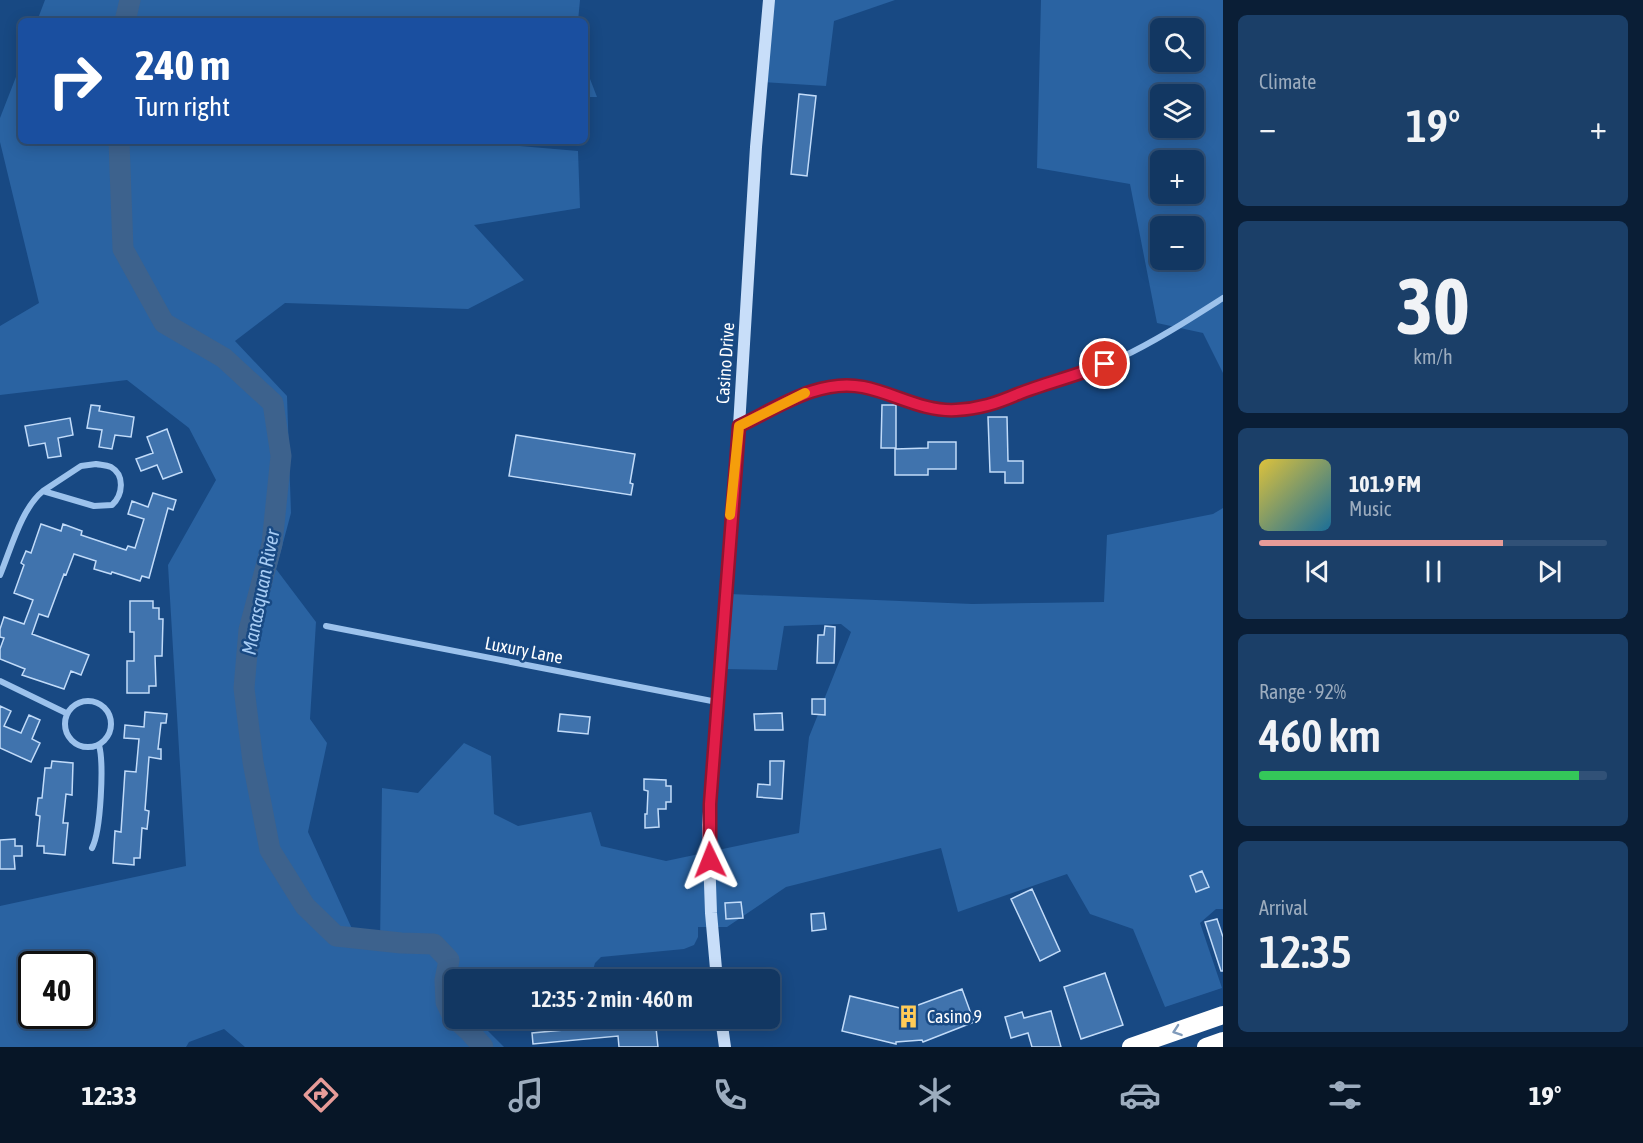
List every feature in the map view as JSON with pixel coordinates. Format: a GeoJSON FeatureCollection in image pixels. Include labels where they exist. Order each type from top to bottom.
{"type":"FeatureCollection","features":[{"type":"Feature","properties":{"kind":"highway"},"geometry":{"type":"LineString","coordinates":[[1131,1047],[1223,1015]]}},
{"type":"Feature","properties":{"kind":"highway"},"geometry":{"type":"LineString","coordinates":[[1206,1047],[1223,1041]]}},
{"type":"Feature","properties":{"kind":"street","name":"Casino Drive"},"geometry":{"type":"LineString","coordinates":[[716,969],[711,921],[708,825],[739,426],[756,147],[769,0]]}},
{"type":"Feature","properties":{"kind":"street"},"geometry":{"type":"LineString","coordinates":[[739,426],[807,392],[821,388],[852,386],[887,394],[906,402],[945,410],[992,405],[1018,394],[1073,377],[1120,357],[1181,325],[1223,298]]}},
{"type":"Feature","properties":{"kind":"street"},"geometry":{"type":"LineString","coordinates":[[0,575],[27,510],[43,491],[81,466],[96,464],[111,467],[118,473],[121,482],[117,500],[112,505],[104,507],[43,491]]}},
{"type":"Feature","properties":{"kind":"street","name":"Luxury Lane"},"geometry":{"type":"LineString","coordinates":[[326,626],[717,702]]}},
{"type":"Feature","properties":{"kind":"street"},"geometry":{"type":"LineString","coordinates":[[0,681],[66,713]]}},
{"type":"Feature","properties":{"kind":"street"},"geometry":{"type":"LineString","coordinates":[[92,701],[105,708],[109,715],[111,727],[109,733],[99,745],[87,747],[75,742],[66,729],[66,713],[76,704],[92,701]]}},
{"type":"Feature","properties":{"kind":"street"},"geometry":{"type":"LineString","coordinates":[[92,848],[96,841],[100,801],[103,756],[99,745]]}},
{"type":"Feature","properties":{"kind":"street"},"geometry":{"type":"LineString","coordinates":[[723,1029],[725,1047]]}},
{"type":"Feature","properties":{"kind":"shaded area"},"geometry":{"type":"Polygon","coordinates":[[[45,0],[580,0],[578,18],[38,18],[45,0]]]}},
{"type":"Feature","properties":{"kind":"shaded area"},"geometry":{"type":"Polygon","coordinates":[[[768,0],[895,0],[834,21],[826,86],[762,82],[768,0]]]}},
{"type":"Feature","properties":{"kind":"shaded area"},"geometry":{"type":"Polygon","coordinates":[[[1041,0],[1223,0],[1223,373],[1203,333],[1157,323],[1130,184],[1037,168],[1041,0]]]}},
{"type":"Feature","properties":{"kind":"shaded area"},"geometry":{"type":"Polygon","coordinates":[[[18,72],[18,144],[498,144],[578,151],[580,208],[474,225],[524,280],[468,309],[285,303],[235,341],[287,396],[291,513],[276,569],[316,622],[310,719],[327,743],[308,832],[353,931],[380,945],[382,788],[418,793],[464,743],[491,756],[494,814],[518,826],[591,812],[601,846],[666,861],[799,833],[809,737],[851,632],[841,624],[784,626],[777,670],[725,669],[730,594],[972,604],[1104,602],[1107,535],[1213,514],[1223,508],[1223,909],[1216,909],[1200,923],[1222,988],[1165,1007],[1133,929],[1090,914],[1067,874],[958,912],[941,848],[786,887],[727,927],[698,927],[698,937],[694,945],[684,949],[601,957],[595,963],[593,969],[444,969],[444,1029],[486,1029],[504,1047],[245,1047],[224,1029],[189,1042],[186,1047],[0,1047],[0,906],[186,866],[168,565],[216,480],[189,428],[127,380],[0,395],[0,326],[39,303],[0,142],[0,118],[18,72]]]}},
{"type":"Feature","properties":{"kind":"shaded area"},"geometry":{"type":"Polygon","coordinates":[[[588,74],[597,97],[588,97],[588,74]]]}},
{"type":"Feature","properties":{"kind":"building"},"geometry":{"type":"Polygon","coordinates":[[[799,94],[816,96],[807,176],[791,174],[799,94]]]}},
{"type":"Feature","properties":{"kind":"building"},"geometry":{"type":"Polygon","coordinates":[[[91,405],[100,406],[99,411],[134,417],[131,437],[115,435],[112,449],[99,447],[102,430],[87,428],[91,405]]]}},
{"type":"Feature","properties":{"kind":"building"},"geometry":{"type":"Polygon","coordinates":[[[882,405],[896,405],[896,448],[881,448],[882,405]]]}},
{"type":"Feature","properties":{"kind":"building"},"geometry":{"type":"Polygon","coordinates":[[[988,417],[1007,417],[1008,461],[1023,461],[1023,483],[1005,483],[1005,472],[990,472],[988,417]]]}},
{"type":"Feature","properties":{"kind":"building"},"geometry":{"type":"Polygon","coordinates":[[[70,418],[73,435],[58,438],[61,456],[48,458],[45,443],[29,446],[25,426],[70,418]]]}},
{"type":"Feature","properties":{"kind":"building"},"geometry":{"type":"Polygon","coordinates":[[[167,429],[182,472],[163,479],[157,465],[141,471],[136,459],[153,453],[147,437],[167,429]]]}},
{"type":"Feature","properties":{"kind":"building"},"geometry":{"type":"Polygon","coordinates":[[[516,435],[635,454],[630,483],[633,484],[631,495],[509,476],[516,435]]]}},
{"type":"Feature","properties":{"kind":"building"},"geometry":{"type":"Polygon","coordinates":[[[928,442],[956,442],[956,469],[928,469],[928,475],[895,475],[895,449],[928,448],[928,442]]]}},
{"type":"Feature","properties":{"kind":"building"},"geometry":{"type":"Polygon","coordinates":[[[153,493],[176,500],[173,510],[168,508],[149,578],[142,576],[140,581],[94,569],[96,561],[74,554],[48,617],[39,614],[32,634],[89,655],[81,675],[71,671],[64,689],[22,675],[25,669],[0,659],[0,649],[4,638],[0,637],[0,629],[4,617],[24,624],[33,600],[14,593],[24,565],[21,563],[26,551],[31,553],[41,524],[61,531],[63,524],[82,531],[81,535],[126,550],[128,546],[135,548],[144,519],[128,514],[132,501],[148,507],[153,493]]]}},
{"type":"Feature","properties":{"kind":"building"},"geometry":{"type":"Polygon","coordinates":[[[130,601],[153,601],[153,608],[159,608],[159,619],[163,619],[162,656],[155,656],[156,686],[149,686],[149,693],[127,693],[127,661],[134,661],[134,632],[130,632],[130,601]]]}},
{"type":"Feature","properties":{"kind":"building"},"geometry":{"type":"Polygon","coordinates":[[[825,626],[835,627],[834,663],[817,663],[818,635],[824,635],[825,626]]]}},
{"type":"Feature","properties":{"kind":"building"},"geometry":{"type":"Polygon","coordinates":[[[812,699],[825,699],[825,715],[812,714],[812,699]]]}},
{"type":"Feature","properties":{"kind":"building"},"geometry":{"type":"Polygon","coordinates":[[[0,706],[11,711],[4,726],[21,733],[29,715],[40,720],[32,739],[40,743],[31,762],[0,748],[0,706]]]}},
{"type":"Feature","properties":{"kind":"building"},"geometry":{"type":"Polygon","coordinates":[[[145,712],[167,714],[166,723],[161,723],[158,749],[161,749],[161,759],[149,757],[145,810],[149,811],[147,829],[142,828],[140,858],[134,858],[134,865],[113,863],[115,831],[121,832],[125,771],[136,772],[139,739],[124,738],[125,725],[144,727],[145,712]]]}},
{"type":"Feature","properties":{"kind":"building"},"geometry":{"type":"Polygon","coordinates":[[[782,713],[783,730],[755,730],[754,714],[782,713]]]}},
{"type":"Feature","properties":{"kind":"building"},"geometry":{"type":"Polygon","coordinates":[[[560,714],[590,717],[588,734],[558,731],[560,714]]]}},
{"type":"Feature","properties":{"kind":"building"},"geometry":{"type":"Polygon","coordinates":[[[52,761],[73,763],[72,795],[66,794],[63,823],[68,823],[65,855],[44,853],[44,846],[37,846],[40,816],[36,815],[38,798],[42,798],[45,768],[51,768],[52,761]]]}},
{"type":"Feature","properties":{"kind":"building"},"geometry":{"type":"Polygon","coordinates":[[[770,761],[784,761],[782,799],[757,797],[758,784],[770,785],[770,761]]]}},
{"type":"Feature","properties":{"kind":"building"},"geometry":{"type":"Polygon","coordinates":[[[644,779],[666,780],[666,786],[671,786],[671,802],[666,802],[666,809],[658,809],[659,827],[645,828],[648,791],[644,790],[644,779]]]}},
{"type":"Feature","properties":{"kind":"building"},"geometry":{"type":"Polygon","coordinates":[[[15,839],[15,846],[22,846],[22,856],[14,856],[15,869],[0,869],[0,840],[15,839]]]}},
{"type":"Feature","properties":{"kind":"building"},"geometry":{"type":"Polygon","coordinates":[[[1202,871],[1209,887],[1196,892],[1190,876],[1202,871]]]}},
{"type":"Feature","properties":{"kind":"building"},"geometry":{"type":"Polygon","coordinates":[[[1032,889],[1060,951],[1040,961],[1011,899],[1032,889]]]}},
{"type":"Feature","properties":{"kind":"building"},"geometry":{"type":"Polygon","coordinates":[[[741,902],[743,918],[726,919],[725,903],[741,902]]]}},
{"type":"Feature","properties":{"kind":"building"},"geometry":{"type":"Polygon","coordinates":[[[824,913],[826,929],[812,931],[811,914],[824,913]]]}},
{"type":"Feature","properties":{"kind":"building"},"geometry":{"type":"Polygon","coordinates":[[[1217,919],[1223,937],[1223,971],[1221,971],[1205,922],[1217,919]]]}},
{"type":"Feature","properties":{"kind":"building"},"geometry":{"type":"Polygon","coordinates":[[[1105,973],[1123,1025],[1081,1039],[1064,987],[1105,973]]]}},
{"type":"Feature","properties":{"kind":"building","name":"Casino 9"},"geometry":{"type":"Polygon","coordinates":[[[962,989],[974,1022],[923,1042],[922,1040],[896,1042],[896,1044],[842,1031],[850,996],[904,1009],[962,989]]]}},
{"type":"Feature","properties":{"kind":"building"},"geometry":{"type":"Polygon","coordinates":[[[1051,1011],[1061,1047],[1032,1047],[1028,1033],[1011,1038],[1005,1017],[1022,1012],[1024,1018],[1051,1011]]]}},
{"type":"Feature","properties":{"kind":"building"},"geometry":{"type":"Polygon","coordinates":[[[574,1029],[656,1029],[658,1047],[619,1047],[618,1036],[533,1044],[532,1033],[574,1029]]]}},
{"type":"Feature","properties":{"kind":"waterway","name":"Manasquan River"},"geometry":{"type":"LineString","coordinates":[[126,18],[130,0]]}},
{"type":"Feature","properties":{"kind":"waterway","name":"Manasquan River"},"geometry":{"type":"LineString","coordinates":[[119,144],[123,249],[164,323],[224,358],[273,403],[281,456],[272,544],[249,630],[244,688],[253,762],[270,850],[305,906],[336,936],[434,944],[449,960],[445,980],[446,1002],[453,1017],[483,1047]]}},
{"type":"Feature","properties":{"kind":"slow traffic"},"geometry":{"type":"LineString","coordinates":[[730,515],[739,426],[805,393]]}},
{"type":"Feature","properties":{"kind":"place","name":"Casino 9"},"geometry":{"type":"Point","coordinates":[909,1016]}},
{"type":"Feature","properties":{"kind":"route"},"geometry":{"type":"LineString","coordinates":[[710,860],[708,825],[739,426],[807,392],[821,388],[864,387],[906,402],[955,410],[992,405],[1105,364]]}}]}
